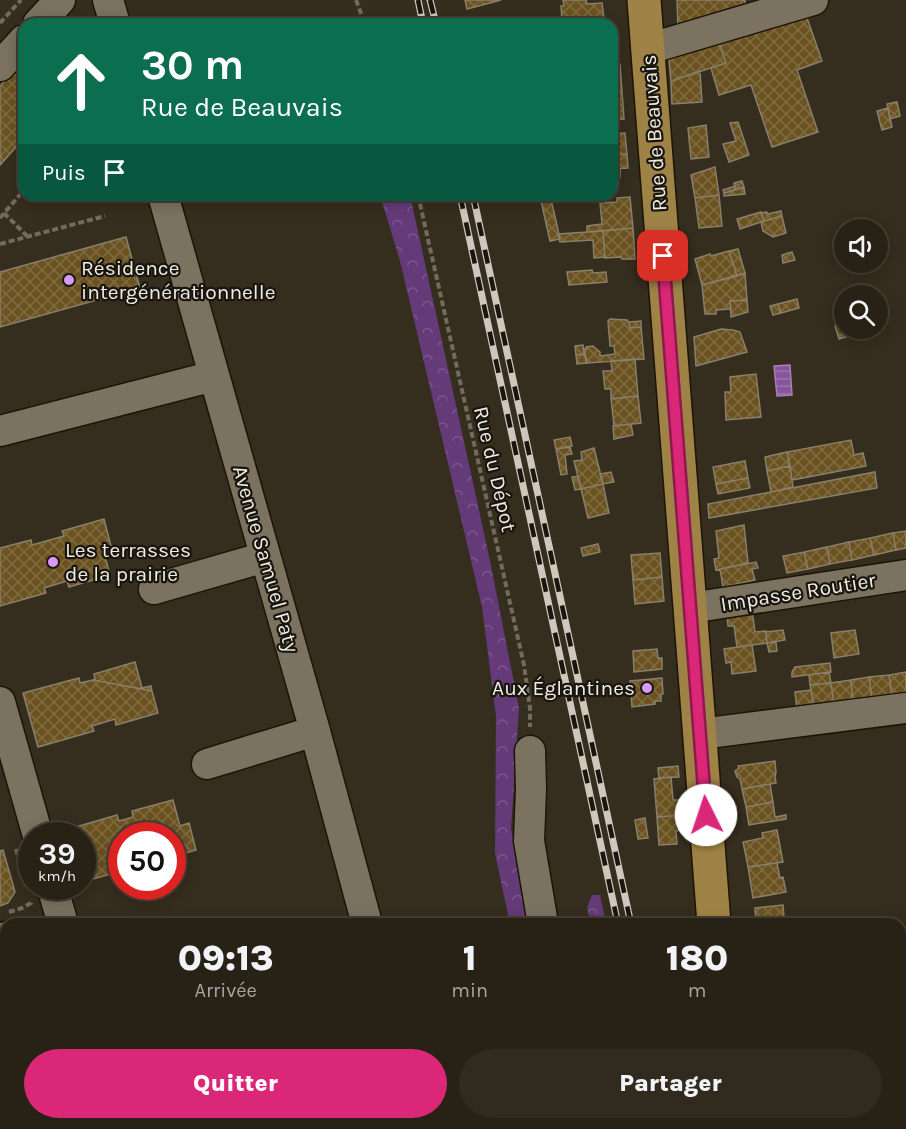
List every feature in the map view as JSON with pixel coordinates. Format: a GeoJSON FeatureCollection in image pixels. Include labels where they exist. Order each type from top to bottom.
{"type":"FeatureCollection","features":[{"type":"Feature","properties":{"kind":"main road","name":"Rue de Beauvais"},"geometry":{"type":"LineString","coordinates":[[644,0],[714,918]]}},
{"type":"Feature","properties":{"kind":"street"},"geometry":{"type":"LineString","coordinates":[[44,18],[60,0]]}},
{"type":"Feature","properties":{"kind":"street"},"geometry":{"type":"LineString","coordinates":[[108,0],[113,18]]}},
{"type":"Feature","properties":{"kind":"street"},"geometry":{"type":"LineString","coordinates":[[648,49],[813,0]]}},
{"type":"Feature","properties":{"kind":"street"},"geometry":{"type":"LineString","coordinates":[[0,66],[18,46]]}},
{"type":"Feature","properties":{"kind":"street","name":"Avenue Samuel Paty"},"geometry":{"type":"LineString","coordinates":[[165,201],[315,731],[365,918]]}},
{"type":"Feature","properties":{"kind":"street"},"geometry":{"type":"LineString","coordinates":[[0,431],[214,376]]}},
{"type":"Feature","properties":{"kind":"street"},"geometry":{"type":"LineString","coordinates":[[154,589],[265,557]]}},
{"type":"Feature","properties":{"kind":"street","name":"Impasse Routier"},"geometry":{"type":"LineString","coordinates":[[690,608],[906,575]]}},
{"type":"Feature","properties":{"kind":"street"},"geometry":{"type":"LineString","coordinates":[[0,702],[34,822]]}},
{"type":"Feature","properties":{"kind":"street"},"geometry":{"type":"LineString","coordinates":[[700,734],[906,708]]}},
{"type":"Feature","properties":{"kind":"street"},"geometry":{"type":"LineString","coordinates":[[207,764],[315,731]]}},
{"type":"Feature","properties":{"kind":"street"},"geometry":{"type":"LineString","coordinates":[[530,751],[529,841],[542,918]]}},
{"type":"Feature","properties":{"kind":"street"},"geometry":{"type":"LineString","coordinates":[[45,900],[56,918]]}},
{"type":"Feature","properties":{"kind":"path"},"geometry":{"type":"LineString","coordinates":[[0,23],[21,0]]}},
{"type":"Feature","properties":{"kind":"path"},"geometry":{"type":"LineString","coordinates":[[356,0],[362,18]]}},
{"type":"Feature","properties":{"kind":"path"},"geometry":{"type":"LineString","coordinates":[[18,197],[2,214],[28,236]]}},
{"type":"Feature","properties":{"kind":"path","name":"Rue du Dépot"},"geometry":{"type":"LineString","coordinates":[[419,201],[524,665],[530,708],[530,751]]}},
{"type":"Feature","properties":{"kind":"path"},"geometry":{"type":"LineString","coordinates":[[0,244],[105,216]]}},
{"type":"Feature","properties":{"kind":"path"},"geometry":{"type":"LineString","coordinates":[[0,915],[22,908],[34,900]]}},
{"type":"Feature","properties":{"kind":"green space"},"geometry":{"type":"Polygon","coordinates":[[[382,201],[411,201],[489,556],[519,708],[511,829],[531,918],[509,918],[495,853],[496,716],[482,607],[400,261],[382,201]]]}},
{"type":"Feature","properties":{"kind":"green space"},"geometry":{"type":"Polygon","coordinates":[[[592,895],[600,895],[605,918],[590,918],[587,907],[592,895]]]}},
{"type":"Feature","properties":{"kind":"shaded area"},"geometry":{"type":"Polygon","coordinates":[[[790,365],[792,395],[777,396],[774,366],[790,365]]]}},
{"type":"Feature","properties":{"kind":"building"},"geometry":{"type":"Polygon","coordinates":[[[465,0],[501,0],[467,9],[465,0]]]}},
{"type":"Feature","properties":{"kind":"building"},"geometry":{"type":"Polygon","coordinates":[[[563,0],[586,0],[587,4],[602,3],[604,18],[562,18],[561,6],[564,6],[563,0]]]}},
{"type":"Feature","properties":{"kind":"building"},"geometry":{"type":"Polygon","coordinates":[[[677,0],[745,0],[745,7],[678,29],[677,0]]]}},
{"type":"Feature","properties":{"kind":"building"},"geometry":{"type":"Polygon","coordinates":[[[806,15],[822,61],[797,70],[818,132],[772,147],[751,85],[719,95],[711,68],[726,63],[719,43],[806,15]]]}},
{"type":"Feature","properties":{"kind":"building"},"geometry":{"type":"Polygon","coordinates":[[[719,43],[726,63],[671,81],[669,59],[719,43]]]}},
{"type":"Feature","properties":{"kind":"building"},"geometry":{"type":"Polygon","coordinates":[[[618,64],[620,64],[622,91],[618,91],[618,64]]]}},
{"type":"Feature","properties":{"kind":"building"},"geometry":{"type":"Polygon","coordinates":[[[18,66],[18,145],[0,165],[0,86],[18,66]]]}},
{"type":"Feature","properties":{"kind":"building"},"geometry":{"type":"Polygon","coordinates":[[[700,71],[702,102],[672,104],[671,81],[700,71]]]}},
{"type":"Feature","properties":{"kind":"building"},"geometry":{"type":"Polygon","coordinates":[[[618,91],[622,91],[624,119],[618,120],[618,91]]]}},
{"type":"Feature","properties":{"kind":"building"},"geometry":{"type":"Polygon","coordinates":[[[897,102],[900,116],[890,119],[887,104],[897,102]]]}},
{"type":"Feature","properties":{"kind":"building"},"geometry":{"type":"Polygon","coordinates":[[[888,108],[892,127],[882,130],[877,111],[888,108]]]}},
{"type":"Feature","properties":{"kind":"building"},"geometry":{"type":"Polygon","coordinates":[[[738,122],[749,155],[729,162],[723,144],[736,141],[730,123],[738,122]]]}},
{"type":"Feature","properties":{"kind":"building"},"geometry":{"type":"Polygon","coordinates":[[[706,125],[709,157],[691,159],[688,128],[706,125]]]}},
{"type":"Feature","properties":{"kind":"building"},"geometry":{"type":"Polygon","coordinates":[[[625,133],[627,154],[618,155],[618,134],[625,133]]]}},
{"type":"Feature","properties":{"kind":"building"},"geometry":{"type":"Polygon","coordinates":[[[627,154],[628,168],[618,169],[618,155],[627,154]]]}},
{"type":"Feature","properties":{"kind":"building"},"geometry":{"type":"Polygon","coordinates":[[[715,167],[719,195],[695,198],[691,175],[715,167]]]}},
{"type":"Feature","properties":{"kind":"building"},"geometry":{"type":"Polygon","coordinates":[[[742,181],[744,187],[735,190],[734,183],[742,181]]]}},
{"type":"Feature","properties":{"kind":"building"},"geometry":{"type":"Polygon","coordinates":[[[735,186],[735,190],[724,193],[723,190],[735,186]]]}},
{"type":"Feature","properties":{"kind":"building"},"geometry":{"type":"Polygon","coordinates":[[[744,187],[745,194],[724,196],[724,193],[744,187]]]}},
{"type":"Feature","properties":{"kind":"building"},"geometry":{"type":"Polygon","coordinates":[[[719,195],[722,226],[699,228],[695,198],[719,195]]]}},
{"type":"Feature","properties":{"kind":"building"},"geometry":{"type":"Polygon","coordinates":[[[630,197],[633,228],[587,232],[587,226],[602,224],[600,203],[617,202],[618,198],[630,197]]]}},
{"type":"Feature","properties":{"kind":"building"},"geometry":{"type":"Polygon","coordinates":[[[541,201],[551,201],[560,239],[550,241],[541,201]]]}},
{"type":"Feature","properties":{"kind":"building"},"geometry":{"type":"Polygon","coordinates":[[[781,211],[782,216],[764,221],[761,213],[767,212],[768,214],[781,211]]]}},
{"type":"Feature","properties":{"kind":"building"},"geometry":{"type":"Polygon","coordinates":[[[761,212],[764,221],[740,229],[737,219],[761,212]]]}},
{"type":"Feature","properties":{"kind":"building"},"geometry":{"type":"Polygon","coordinates":[[[782,216],[786,233],[773,237],[763,231],[761,222],[782,216]]]}},
{"type":"Feature","properties":{"kind":"building"},"geometry":{"type":"Polygon","coordinates":[[[633,228],[635,259],[605,258],[603,231],[633,228]]]}},
{"type":"Feature","properties":{"kind":"building"},"geometry":{"type":"Polygon","coordinates":[[[603,231],[605,257],[594,258],[593,240],[560,242],[558,234],[603,231]]]}},
{"type":"Feature","properties":{"kind":"building","name":"Résidence intergénérationnelle"},"geometry":{"type":"Polygon","coordinates":[[[126,237],[140,288],[0,327],[0,272],[126,237]]]}},
{"type":"Feature","properties":{"kind":"building"},"geometry":{"type":"Polygon","coordinates":[[[738,249],[745,273],[737,276],[729,251],[738,249]]]}},
{"type":"Feature","properties":{"kind":"building"},"geometry":{"type":"Polygon","coordinates":[[[729,251],[737,276],[702,285],[695,259],[729,251]]]}},
{"type":"Feature","properties":{"kind":"building"},"geometry":{"type":"Polygon","coordinates":[[[792,252],[795,260],[783,263],[782,255],[792,252]]]}},
{"type":"Feature","properties":{"kind":"building"},"geometry":{"type":"Polygon","coordinates":[[[592,270],[593,273],[606,272],[607,282],[569,285],[567,272],[592,270]]]}},
{"type":"Feature","properties":{"kind":"building"},"geometry":{"type":"Polygon","coordinates":[[[745,273],[747,300],[730,301],[731,309],[716,310],[716,314],[705,314],[702,285],[745,273]]]}},
{"type":"Feature","properties":{"kind":"building"},"geometry":{"type":"Polygon","coordinates":[[[797,299],[799,308],[781,313],[778,304],[797,299]]]}},
{"type":"Feature","properties":{"kind":"building"},"geometry":{"type":"Polygon","coordinates":[[[747,300],[748,312],[731,317],[730,301],[747,300]]]}},
{"type":"Feature","properties":{"kind":"building"},"geometry":{"type":"Polygon","coordinates":[[[778,304],[781,313],[773,315],[770,306],[778,304]]]}},
{"type":"Feature","properties":{"kind":"building"},"geometry":{"type":"Polygon","coordinates":[[[610,319],[627,320],[630,328],[641,327],[644,359],[587,363],[584,349],[586,347],[593,346],[600,352],[600,356],[615,354],[614,346],[610,346],[608,321],[610,319]]]}},
{"type":"Feature","properties":{"kind":"building"},"geometry":{"type":"Polygon","coordinates":[[[641,321],[641,327],[630,328],[629,322],[641,321]]]}},
{"type":"Feature","properties":{"kind":"building"},"geometry":{"type":"Polygon","coordinates":[[[721,329],[740,332],[747,352],[696,366],[694,337],[721,329]]]}},
{"type":"Feature","properties":{"kind":"building"},"geometry":{"type":"Polygon","coordinates":[[[583,345],[584,354],[576,355],[575,346],[583,345]]]}},
{"type":"Feature","properties":{"kind":"building"},"geometry":{"type":"Polygon","coordinates":[[[584,354],[587,363],[577,364],[576,355],[584,354]]]}},
{"type":"Feature","properties":{"kind":"building"},"geometry":{"type":"Polygon","coordinates":[[[635,359],[638,396],[611,399],[611,389],[605,389],[603,371],[612,371],[611,361],[635,359]]]}},
{"type":"Feature","properties":{"kind":"building"},"geometry":{"type":"Polygon","coordinates":[[[756,374],[761,417],[726,420],[725,392],[731,392],[730,377],[756,374]]]}},
{"type":"Feature","properties":{"kind":"building"},"geometry":{"type":"Polygon","coordinates":[[[638,396],[641,423],[614,426],[611,399],[638,396]]]}},
{"type":"Feature","properties":{"kind":"building"},"geometry":{"type":"Polygon","coordinates":[[[631,424],[633,435],[614,439],[613,426],[631,424]]]}},
{"type":"Feature","properties":{"kind":"building"},"geometry":{"type":"Polygon","coordinates":[[[570,437],[572,446],[556,449],[554,440],[570,437]]]}},
{"type":"Feature","properties":{"kind":"building"},"geometry":{"type":"Polygon","coordinates":[[[851,440],[854,455],[863,453],[866,466],[792,480],[787,452],[851,440]]]}},
{"type":"Feature","properties":{"kind":"building"},"geometry":{"type":"Polygon","coordinates":[[[570,447],[572,454],[565,455],[567,474],[561,475],[556,449],[570,447]]]}},
{"type":"Feature","properties":{"kind":"building"},"geometry":{"type":"Polygon","coordinates":[[[594,448],[603,484],[581,489],[574,461],[582,460],[581,452],[594,448]]]}},
{"type":"Feature","properties":{"kind":"building"},"geometry":{"type":"Polygon","coordinates":[[[787,452],[790,466],[767,471],[765,457],[787,452]]]}},
{"type":"Feature","properties":{"kind":"building"},"geometry":{"type":"Polygon","coordinates":[[[745,461],[748,478],[716,484],[713,467],[745,461]]]}},
{"type":"Feature","properties":{"kind":"building"},"geometry":{"type":"Polygon","coordinates":[[[790,466],[793,487],[771,492],[767,471],[790,466]]]}},
{"type":"Feature","properties":{"kind":"building"},"geometry":{"type":"Polygon","coordinates":[[[611,472],[614,482],[603,484],[600,474],[611,472]]]}},
{"type":"Feature","properties":{"kind":"building"},"geometry":{"type":"Polygon","coordinates":[[[875,472],[877,488],[709,518],[708,504],[875,472]]]}},
{"type":"Feature","properties":{"kind":"building"},"geometry":{"type":"Polygon","coordinates":[[[578,476],[581,489],[575,490],[572,477],[578,476]]]}},
{"type":"Feature","properties":{"kind":"building"},"geometry":{"type":"Polygon","coordinates":[[[748,478],[750,488],[718,494],[716,484],[748,478]]]}},
{"type":"Feature","properties":{"kind":"building"},"geometry":{"type":"Polygon","coordinates":[[[603,484],[609,513],[588,518],[581,489],[603,484]]]}},
{"type":"Feature","properties":{"kind":"building","name":"Les terrasses de la prairie"},"geometry":{"type":"Polygon","coordinates":[[[104,519],[111,546],[103,549],[110,575],[69,587],[67,581],[44,588],[46,593],[0,606],[0,548],[31,540],[32,545],[64,536],[62,531],[104,519]]]}},
{"type":"Feature","properties":{"kind":"building"},"geometry":{"type":"Polygon","coordinates":[[[744,525],[748,563],[716,570],[714,559],[719,558],[716,531],[744,525]]]}},
{"type":"Feature","properties":{"kind":"building"},"geometry":{"type":"Polygon","coordinates":[[[906,531],[906,548],[896,550],[893,533],[906,531]]]}},
{"type":"Feature","properties":{"kind":"building"},"geometry":{"type":"Polygon","coordinates":[[[893,533],[896,550],[874,555],[870,538],[893,533]]]}},
{"type":"Feature","properties":{"kind":"building"},"geometry":{"type":"Polygon","coordinates":[[[870,538],[874,555],[852,560],[849,542],[870,538]]]}},
{"type":"Feature","properties":{"kind":"building"},"geometry":{"type":"Polygon","coordinates":[[[849,542],[852,560],[830,564],[827,547],[849,542]]]}},
{"type":"Feature","properties":{"kind":"building"},"geometry":{"type":"Polygon","coordinates":[[[598,544],[600,552],[583,556],[581,548],[598,544]]]}},
{"type":"Feature","properties":{"kind":"building"},"geometry":{"type":"Polygon","coordinates":[[[827,547],[830,564],[808,569],[804,552],[827,547]]]}},
{"type":"Feature","properties":{"kind":"building"},"geometry":{"type":"Polygon","coordinates":[[[804,552],[808,569],[787,573],[783,556],[804,552]]]}},
{"type":"Feature","properties":{"kind":"building"},"geometry":{"type":"Polygon","coordinates":[[[660,553],[662,577],[633,580],[631,555],[660,553]]]}},
{"type":"Feature","properties":{"kind":"building"},"geometry":{"type":"Polygon","coordinates":[[[756,562],[758,568],[752,569],[755,580],[723,587],[720,569],[756,562]]]}},
{"type":"Feature","properties":{"kind":"building"},"geometry":{"type":"Polygon","coordinates":[[[662,577],[664,601],[635,604],[633,580],[662,577]]]}},
{"type":"Feature","properties":{"kind":"building"},"geometry":{"type":"Polygon","coordinates":[[[752,610],[755,632],[766,631],[767,643],[737,647],[734,626],[728,626],[727,615],[752,610]]]}},
{"type":"Feature","properties":{"kind":"building"},"geometry":{"type":"Polygon","coordinates":[[[783,630],[785,640],[767,643],[766,632],[783,630]]]}},
{"type":"Feature","properties":{"kind":"building"},"geometry":{"type":"Polygon","coordinates":[[[855,630],[859,654],[834,658],[831,633],[855,630]]]}},
{"type":"Feature","properties":{"kind":"building"},"geometry":{"type":"Polygon","coordinates":[[[776,642],[777,651],[769,652],[767,643],[776,642]]]}},
{"type":"Feature","properties":{"kind":"building"},"geometry":{"type":"Polygon","coordinates":[[[752,645],[756,671],[732,674],[731,662],[726,663],[724,649],[752,645]]]}},
{"type":"Feature","properties":{"kind":"building"},"geometry":{"type":"Polygon","coordinates":[[[657,649],[658,658],[662,658],[662,669],[634,672],[633,651],[657,649]]]}},
{"type":"Feature","properties":{"kind":"building"},"geometry":{"type":"Polygon","coordinates":[[[135,662],[142,688],[151,686],[152,691],[93,680],[95,679],[94,674],[135,662]]]}},
{"type":"Feature","properties":{"kind":"building"},"geometry":{"type":"Polygon","coordinates":[[[830,663],[831,672],[792,677],[795,667],[830,663]]]}},
{"type":"Feature","properties":{"kind":"building"},"geometry":{"type":"Polygon","coordinates":[[[829,672],[831,683],[810,685],[809,675],[829,672]]]}},
{"type":"Feature","properties":{"kind":"building"},"geometry":{"type":"Polygon","coordinates":[[[906,672],[906,694],[892,696],[889,675],[906,672]]]}},
{"type":"Feature","properties":{"kind":"building"},"geometry":{"type":"Polygon","coordinates":[[[889,675],[892,696],[872,699],[869,677],[889,675]]]}},
{"type":"Feature","properties":{"kind":"building"},"geometry":{"type":"Polygon","coordinates":[[[869,677],[872,699],[853,702],[851,680],[869,677]]]}},
{"type":"Feature","properties":{"kind":"building"},"geometry":{"type":"Polygon","coordinates":[[[79,678],[80,683],[93,680],[152,691],[158,713],[116,725],[115,719],[92,726],[94,731],[38,747],[23,693],[79,678]]]}},
{"type":"Feature","properties":{"kind":"building","name":"Aux Églantines"},"geometry":{"type":"Polygon","coordinates":[[[662,678],[661,701],[632,707],[630,681],[662,678]]]}},
{"type":"Feature","properties":{"kind":"building"},"geometry":{"type":"Polygon","coordinates":[[[851,680],[853,702],[834,704],[831,683],[851,680]]]}},
{"type":"Feature","properties":{"kind":"building"},"geometry":{"type":"Polygon","coordinates":[[[831,683],[834,704],[814,707],[810,685],[831,683]]]}},
{"type":"Feature","properties":{"kind":"building"},"geometry":{"type":"Polygon","coordinates":[[[811,690],[814,707],[797,710],[795,692],[811,690]]]}},
{"type":"Feature","properties":{"kind":"building"},"geometry":{"type":"Polygon","coordinates":[[[775,761],[776,783],[742,789],[735,771],[739,768],[738,766],[775,761]]]}},
{"type":"Feature","properties":{"kind":"building"},"geometry":{"type":"Polygon","coordinates":[[[678,766],[679,777],[659,778],[658,768],[678,766]]]}},
{"type":"Feature","properties":{"kind":"building"},"geometry":{"type":"Polygon","coordinates":[[[671,777],[673,800],[681,800],[682,815],[657,817],[654,779],[671,777]]]}},
{"type":"Feature","properties":{"kind":"building"},"geometry":{"type":"Polygon","coordinates":[[[770,784],[773,802],[746,807],[742,789],[770,784]]]}},
{"type":"Feature","properties":{"kind":"building"},"geometry":{"type":"Polygon","coordinates":[[[173,800],[179,822],[108,822],[108,875],[96,878],[96,822],[93,822],[117,815],[119,821],[133,817],[132,811],[173,800]]]}},
{"type":"Feature","properties":{"kind":"building"},"geometry":{"type":"Polygon","coordinates":[[[773,802],[775,817],[786,815],[786,819],[749,825],[746,807],[773,802]]]}},
{"type":"Feature","properties":{"kind":"building"},"geometry":{"type":"Polygon","coordinates":[[[682,815],[683,830],[676,831],[677,844],[659,845],[657,817],[682,815]]]}},
{"type":"Feature","properties":{"kind":"building"},"geometry":{"type":"Polygon","coordinates":[[[645,818],[648,838],[638,839],[635,820],[645,818]]]}},
{"type":"Feature","properties":{"kind":"building"},"geometry":{"type":"Polygon","coordinates":[[[189,823],[196,850],[186,853],[186,824],[189,823]]]}},
{"type":"Feature","properties":{"kind":"building"},"geometry":{"type":"Polygon","coordinates":[[[777,830],[783,862],[748,867],[743,842],[763,838],[762,833],[777,830]]]}},
{"type":"Feature","properties":{"kind":"building"},"geometry":{"type":"Polygon","coordinates":[[[3,850],[15,892],[8,903],[0,906],[0,851],[3,850]]]}},
{"type":"Feature","properties":{"kind":"building"},"geometry":{"type":"Polygon","coordinates":[[[777,863],[786,892],[753,898],[748,867],[777,863]]]}},
{"type":"Feature","properties":{"kind":"building"},"geometry":{"type":"Polygon","coordinates":[[[783,905],[784,918],[756,918],[755,908],[783,905]]]}},
{"type":"Feature","properties":{"kind":"railway"},"geometry":{"type":"LineString","coordinates":[[418,0],[422,18]]}},
{"type":"Feature","properties":{"kind":"railway"},"geometry":{"type":"LineString","coordinates":[[430,0],[434,18]]}},
{"type":"Feature","properties":{"kind":"railway"},"geometry":{"type":"LineString","coordinates":[[461,201],[617,918]]}},
{"type":"Feature","properties":{"kind":"railway"},"geometry":{"type":"LineString","coordinates":[[474,201],[630,918]]}},
{"type":"Feature","properties":{"kind":"place","name":"Résidence intergénérationnelle"},"geometry":{"type":"Point","coordinates":[69,280]}},
{"type":"Feature","properties":{"kind":"place","name":"Les terrasses de la prairie"},"geometry":{"type":"Point","coordinates":[53,562]}},
{"type":"Feature","properties":{"kind":"place","name":"Aux Églantines"},"geometry":{"type":"Point","coordinates":[647,688]}},
{"type":"Feature","properties":{"kind":"route"},"geometry":{"type":"LineString","coordinates":[[663,256],[706,815]]}}]}
